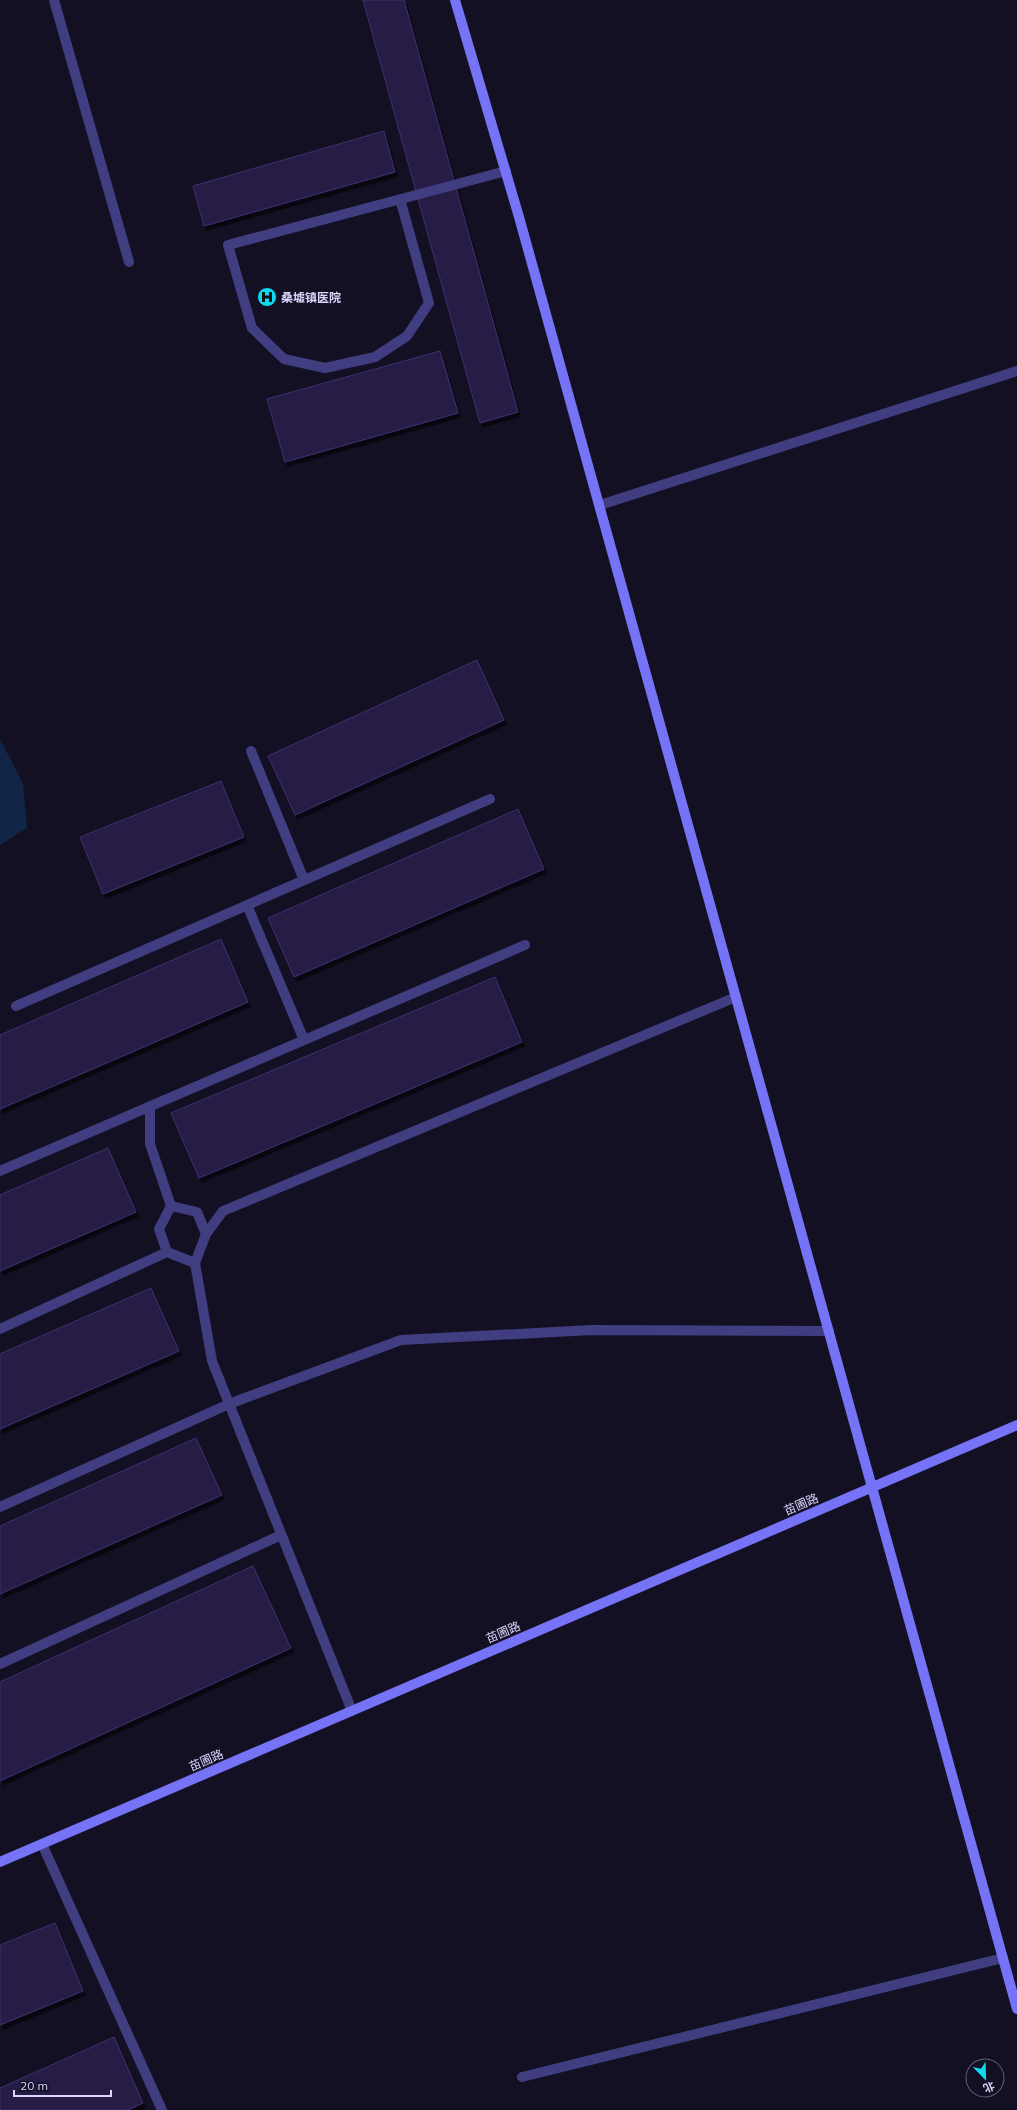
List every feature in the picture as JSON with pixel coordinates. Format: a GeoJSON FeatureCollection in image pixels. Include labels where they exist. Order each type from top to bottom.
{"type":"FeatureCollection","features":[{"type":"Feature","properties":{"kind":"main road"},"geometry":{"type":"LineString","coordinates":[[455,0],[506,171],[600,505],[1017,2009]]}},
{"type":"Feature","properties":{"kind":"main road","name":"苗圃路"},"geometry":{"type":"LineString","coordinates":[[0,1862],[1017,1425]]}},
{"type":"Feature","properties":{"kind":"street"},"geometry":{"type":"LineString","coordinates":[[54,0],[129,262]]}},
{"type":"Feature","properties":{"kind":"street"},"geometry":{"type":"LineString","coordinates":[[400,199],[429,303],[408,336],[375,357],[325,368],[284,359],[252,328],[228,245],[400,199],[506,171]]}},
{"type":"Feature","properties":{"kind":"street"},"geometry":{"type":"LineString","coordinates":[[600,505],[1017,371]]}},
{"type":"Feature","properties":{"kind":"street"},"geometry":{"type":"LineString","coordinates":[[251,751],[304,880]]}},
{"type":"Feature","properties":{"kind":"street"},"geometry":{"type":"LineString","coordinates":[[16,1006],[490,799]]}},
{"type":"Feature","properties":{"kind":"street"},"geometry":{"type":"LineString","coordinates":[[247,905],[304,1040]]}},
{"type":"Feature","properties":{"kind":"street"},"geometry":{"type":"LineString","coordinates":[[0,1171],[525,945]]}},
{"type":"Feature","properties":{"kind":"street"},"geometry":{"type":"LineString","coordinates":[[352,1711],[212,1361],[195,1263],[206,1234],[223,1211],[736,997]]}},
{"type":"Feature","properties":{"kind":"street"},"geometry":{"type":"LineString","coordinates":[[150,1106],[150,1144],[171,1206],[159,1229],[167,1252]]}},
{"type":"Feature","properties":{"kind":"street"},"geometry":{"type":"LineString","coordinates":[[171,1206],[197,1212],[206,1234]]}},
{"type":"Feature","properties":{"kind":"street"},"geometry":{"type":"LineString","coordinates":[[0,1329],[167,1252],[195,1263]]}},
{"type":"Feature","properties":{"kind":"street"},"geometry":{"type":"LineString","coordinates":[[0,1507],[229,1404],[401,1340],[592,1330],[829,1331]]}},
{"type":"Feature","properties":{"kind":"street"},"geometry":{"type":"LineString","coordinates":[[0,1664],[281,1535]]}},
{"type":"Feature","properties":{"kind":"street"},"geometry":{"type":"LineString","coordinates":[[42,1844],[162,2110]]}},
{"type":"Feature","properties":{"kind":"street"},"geometry":{"type":"LineString","coordinates":[[522,2077],[1003,1958]]}},
{"type":"Feature","properties":{"kind":"water"},"geometry":{"type":"Polygon","coordinates":[[[0,739],[23,784],[27,828],[0,845],[0,739]]]}},
{"type":"Feature","properties":{"kind":"building"},"geometry":{"type":"Polygon","coordinates":[[[363,0],[404,0],[518,412],[480,423],[363,0]]]}},
{"type":"Feature","properties":{"kind":"building"},"geometry":{"type":"Polygon","coordinates":[[[384,131],[395,172],[204,226],[193,186],[384,131]]]}},
{"type":"Feature","properties":{"kind":"building"},"geometry":{"type":"Polygon","coordinates":[[[440,351],[458,413],[285,462],[267,399],[440,351]]]}},
{"type":"Feature","properties":{"kind":"building"},"geometry":{"type":"Polygon","coordinates":[[[477,660],[504,720],[295,815],[268,756],[477,660]]]}},
{"type":"Feature","properties":{"kind":"building"},"geometry":{"type":"Polygon","coordinates":[[[221,781],[244,837],[103,894],[80,837],[221,781]]]}},
{"type":"Feature","properties":{"kind":"building"},"geometry":{"type":"Polygon","coordinates":[[[518,809],[544,869],[294,977],[268,918],[518,809]]]}},
{"type":"Feature","properties":{"kind":"building"},"geometry":{"type":"Polygon","coordinates":[[[221,939],[248,1002],[0,1109],[0,1035],[221,939]]]}},
{"type":"Feature","properties":{"kind":"building"},"geometry":{"type":"Polygon","coordinates":[[[495,977],[522,1042],[199,1178],[171,1113],[495,977]]]}},
{"type":"Feature","properties":{"kind":"building"},"geometry":{"type":"Polygon","coordinates":[[[108,1148],[136,1212],[0,1271],[0,1195],[108,1148]]]}},
{"type":"Feature","properties":{"kind":"building"},"geometry":{"type":"Polygon","coordinates":[[[151,1288],[179,1351],[0,1429],[0,1354],[151,1288]]]}},
{"type":"Feature","properties":{"kind":"building"},"geometry":{"type":"Polygon","coordinates":[[[196,1438],[222,1495],[0,1594],[0,1526],[196,1438]]]}},
{"type":"Feature","properties":{"kind":"building"},"geometry":{"type":"Polygon","coordinates":[[[253,1566],[291,1648],[0,1781],[0,1682],[253,1566]]]}},
{"type":"Feature","properties":{"kind":"building"},"geometry":{"type":"Polygon","coordinates":[[[55,1923],[83,1991],[0,2025],[0,1945],[55,1923]]]}},
{"type":"Feature","properties":{"kind":"building"},"geometry":{"type":"Polygon","coordinates":[[[114,2037],[143,2103],[128,2110],[0,2110],[0,2088],[114,2037]]]}},
{"type":"Feature","properties":{"kind":"place","name":"桑墟镇医院"},"geometry":{"type":"Point","coordinates":[267,297]}}]}
